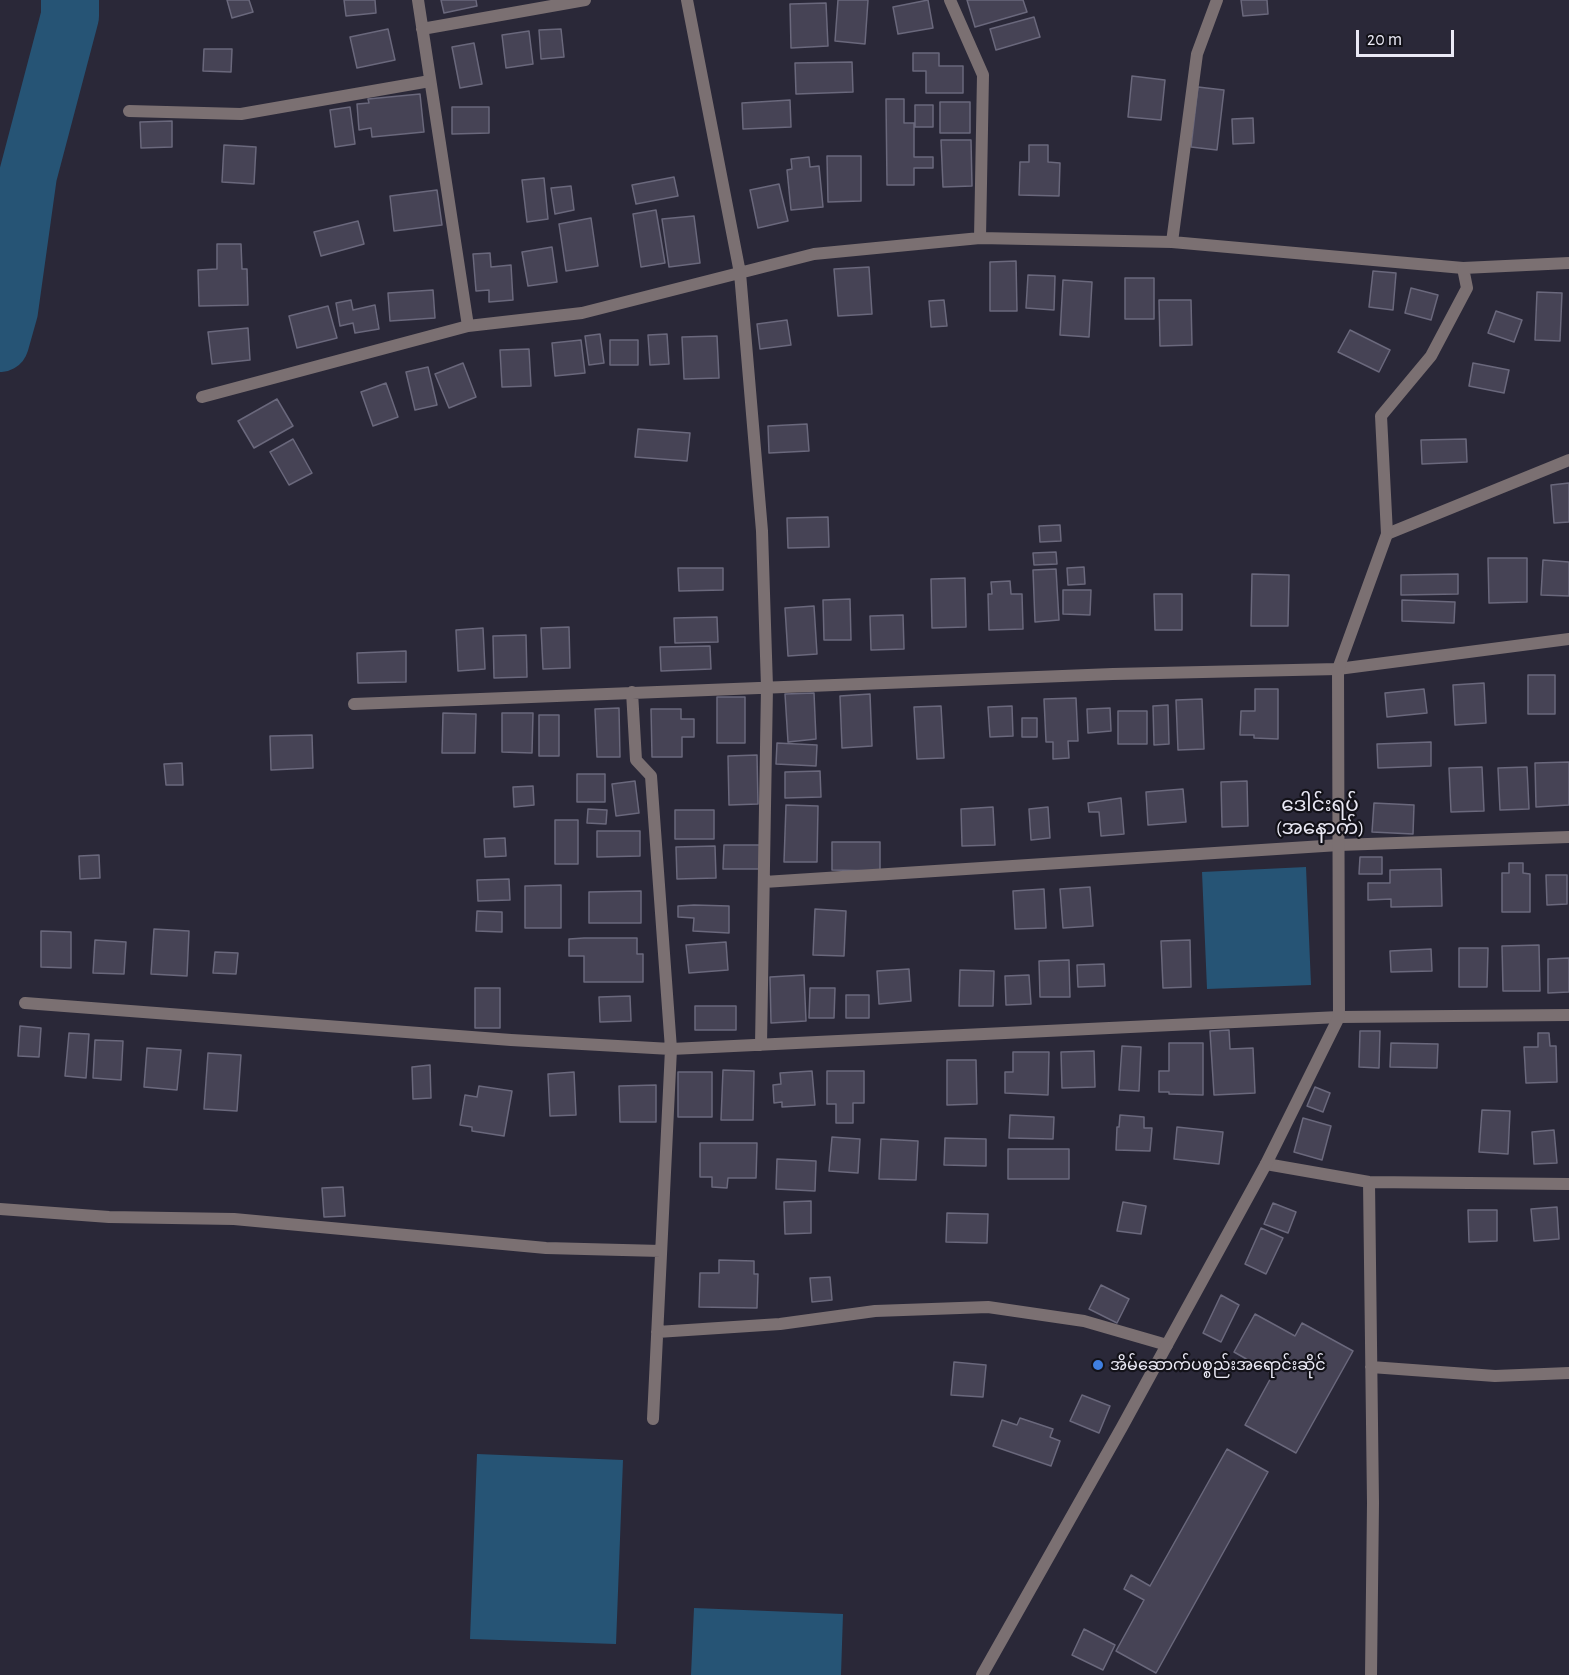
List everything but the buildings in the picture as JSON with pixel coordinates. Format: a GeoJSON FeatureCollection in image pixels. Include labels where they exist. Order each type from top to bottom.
{"type":"FeatureCollection","features":[{"type":"Feature","properties":{"kind":"street"},"geometry":{"type":"LineString","coordinates":[[418,0],[468,326]]}},
{"type":"Feature","properties":{"kind":"street"},"geometry":{"type":"LineString","coordinates":[[422,29],[585,0]]}},
{"type":"Feature","properties":{"kind":"street"},"geometry":{"type":"LineString","coordinates":[[687,0],[740,273],[762,531],[767,687],[761,1045]]}},
{"type":"Feature","properties":{"kind":"street"},"geometry":{"type":"LineString","coordinates":[[950,0],[983,75],[980,238]]}},
{"type":"Feature","properties":{"kind":"street"},"geometry":{"type":"LineString","coordinates":[[1172,242],[1197,54],[1217,0]]}},
{"type":"Feature","properties":{"kind":"street"},"geometry":{"type":"LineString","coordinates":[[129,111],[241,114],[430,81]]}},
{"type":"Feature","properties":{"kind":"street"},"geometry":{"type":"LineString","coordinates":[[202,398],[468,326],[582,313],[814,254],[980,238],[1172,242],[1463,268],[1569,263]]}},
{"type":"Feature","properties":{"kind":"street"},"geometry":{"type":"LineString","coordinates":[[982,1675],[1266,1164],[1339,1017],[1338,669],[1387,534],[1381,416],[1431,356],[1467,288],[1463,268]]}},
{"type":"Feature","properties":{"kind":"street"},"geometry":{"type":"LineString","coordinates":[[1387,534],[1569,460]]}},
{"type":"Feature","properties":{"kind":"street"},"geometry":{"type":"LineString","coordinates":[[354,704],[1113,674],[1338,669],[1569,639]]}},
{"type":"Feature","properties":{"kind":"street"},"geometry":{"type":"LineString","coordinates":[[632,692],[636,760],[651,776],[671,1049],[653,1419]]}},
{"type":"Feature","properties":{"kind":"street"},"geometry":{"type":"LineString","coordinates":[[764,882],[1339,845],[1569,837]]}},
{"type":"Feature","properties":{"kind":"street"},"geometry":{"type":"LineString","coordinates":[[25,1003],[511,1040],[671,1049],[1339,1017],[1569,1015]]}},
{"type":"Feature","properties":{"kind":"street"},"geometry":{"type":"LineString","coordinates":[[1266,1164],[1369,1182],[1569,1184]]}},
{"type":"Feature","properties":{"kind":"street"},"geometry":{"type":"LineString","coordinates":[[1369,1182],[1373,1503],[1371,1675]]}},
{"type":"Feature","properties":{"kind":"street"},"geometry":{"type":"LineString","coordinates":[[0,1209],[109,1217],[234,1219],[546,1248],[661,1251]]}},
{"type":"Feature","properties":{"kind":"street"},"geometry":{"type":"LineString","coordinates":[[657,1332],[780,1324],[875,1311],[987,1307],[1084,1321],[1167,1345]]}},
{"type":"Feature","properties":{"kind":"street"},"geometry":{"type":"LineString","coordinates":[[1371,1367],[1495,1376],[1569,1373]]}},
{"type":"Feature","properties":{"kind":"water"},"geometry":{"type":"Polygon","coordinates":[[[1306,867],[1311,985],[1207,989],[1202,872],[1306,867]]]}},
{"type":"Feature","properties":{"kind":"water"},"geometry":{"type":"Polygon","coordinates":[[[477,1454],[623,1460],[616,1644],[470,1639],[477,1454]]]}},
{"type":"Feature","properties":{"kind":"water"},"geometry":{"type":"Polygon","coordinates":[[[694,1608],[843,1614],[841,1675],[691,1675],[694,1608]]]}},
{"type":"Feature","properties":{"kind":"waterway"},"geometry":{"type":"LineString","coordinates":[[0,343],[9,311],[28,175],[70,16],[70,0]]}},
{"type":"Feature","properties":{"kind":"place","name":"အိမ်ဆောက်ပစ္စည်းအရောင်းဆိုင်"},"geometry":{"type":"Point","coordinates":[1098,1365]}},
{"type":"Feature","properties":{"kind":"district","name":"ဒေါင်းရပ် (အနောက်)"},"geometry":{"type":"Point","coordinates":[1320,816]}}]}
